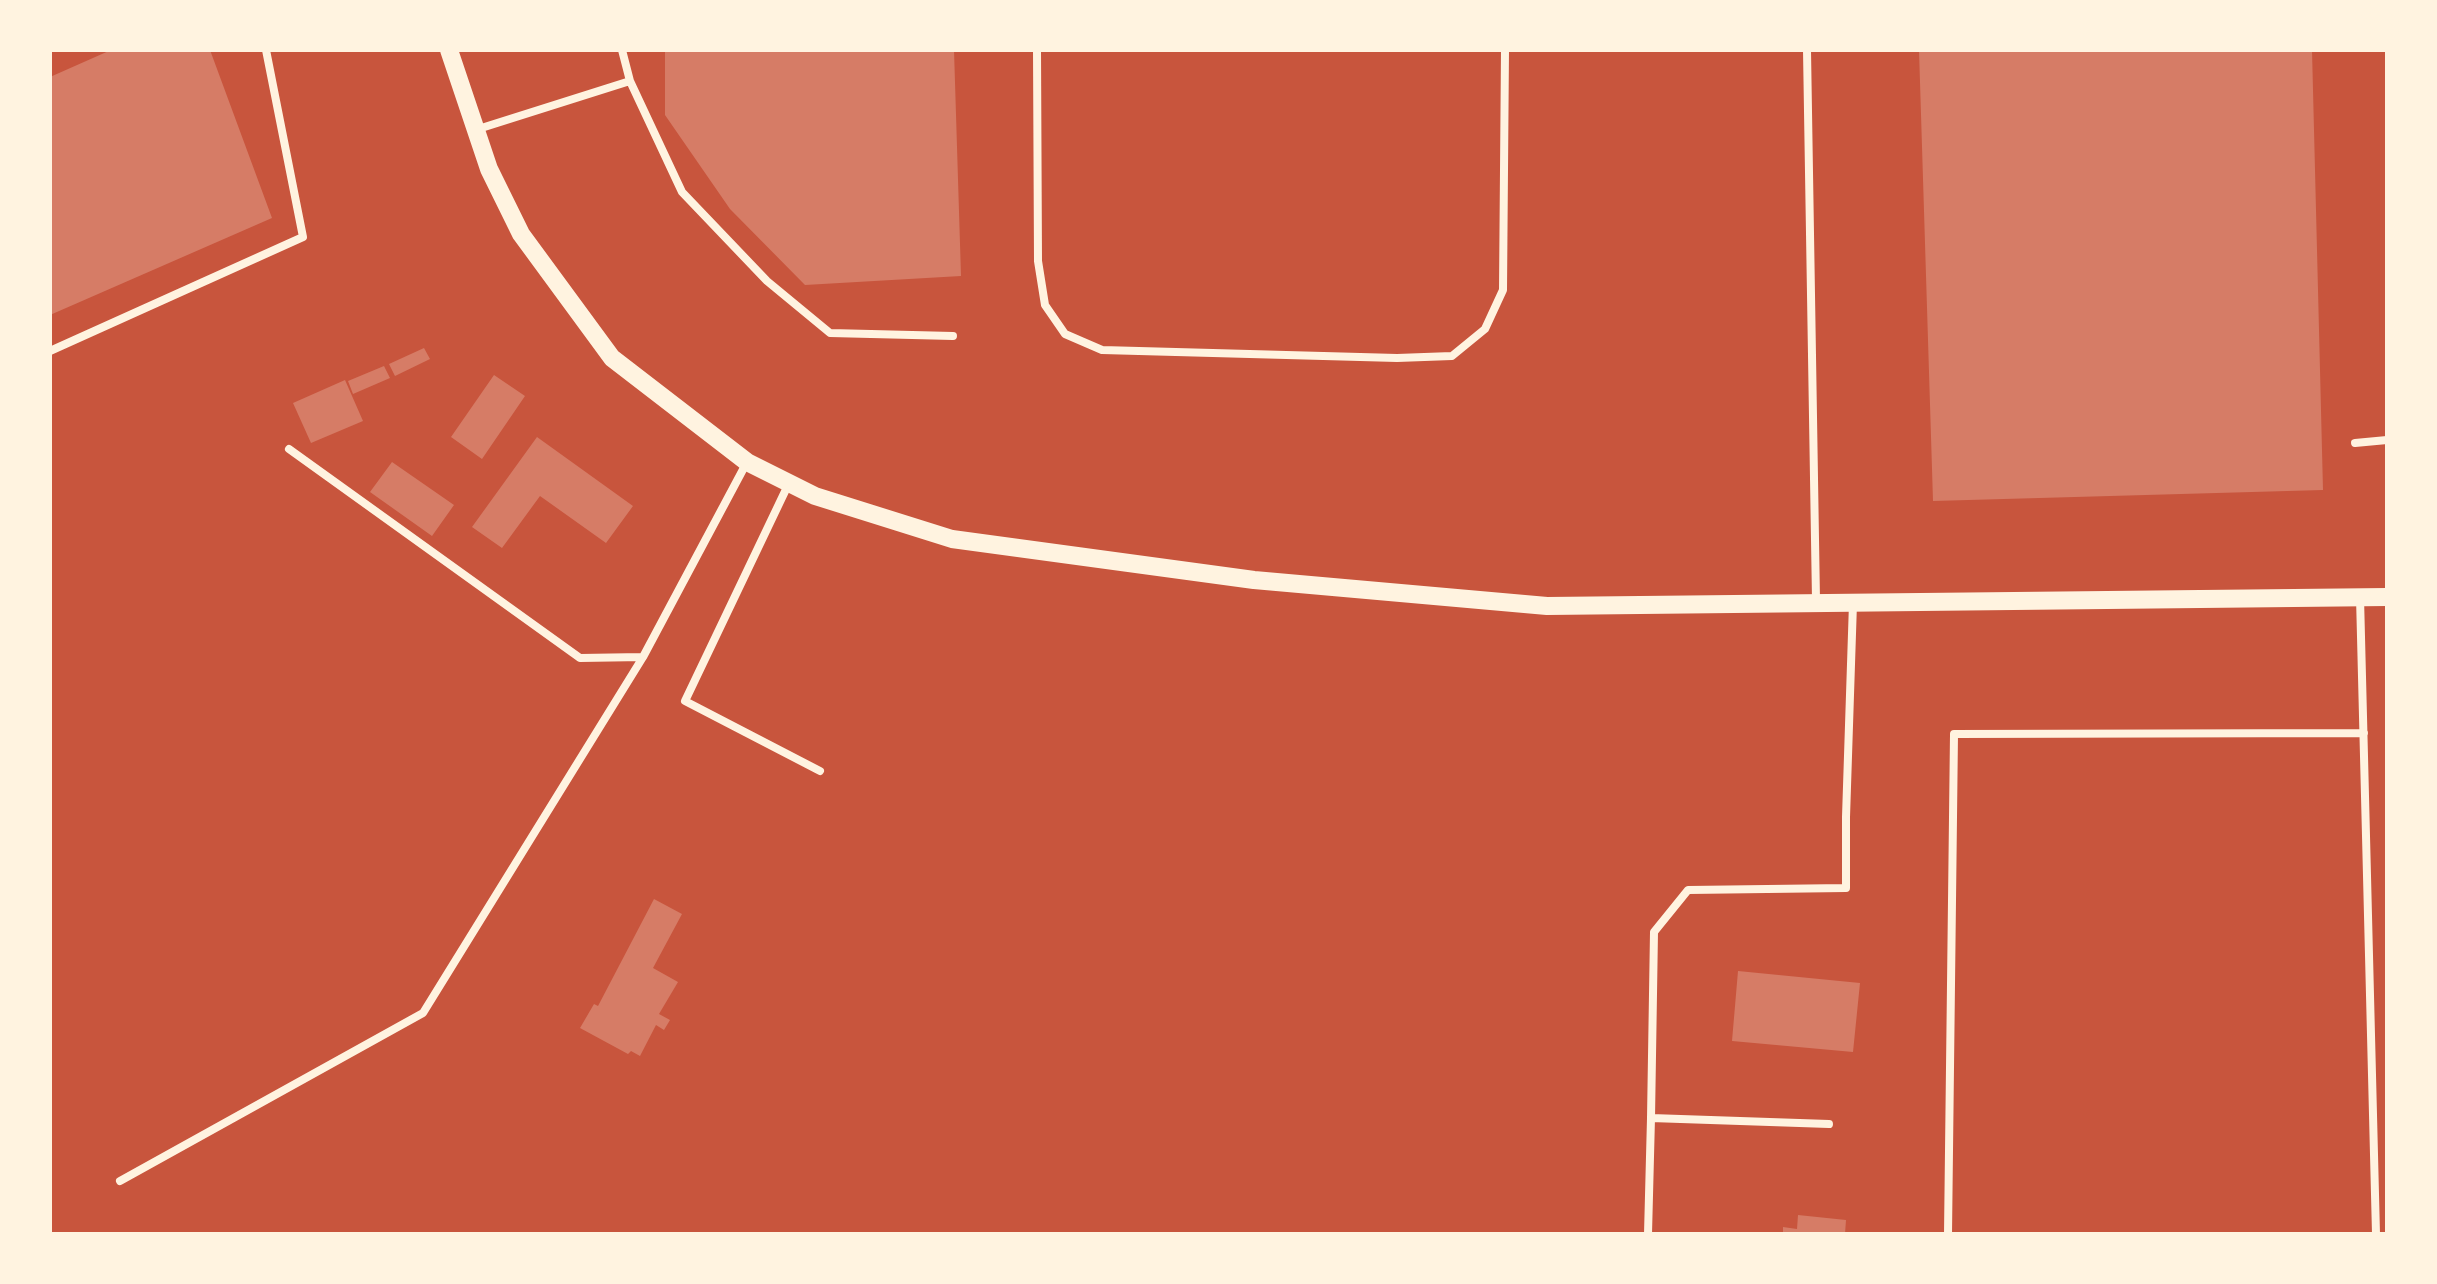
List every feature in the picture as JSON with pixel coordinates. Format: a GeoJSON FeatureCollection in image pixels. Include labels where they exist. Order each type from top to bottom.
{"type":"FeatureCollection","features":[{"type":"Feature","properties":{"kind":"street"},"geometry":{"type":"LineString","coordinates":[[449,50],[489,169],[521,234],[612,358],[747,462],[815,496],[952,539],[1254,580],[1547,606],[2387,596]]}},
{"type":"Feature","properties":{"kind":"lane"},"geometry":{"type":"LineString","coordinates":[[50,352],[303,237],[266,50]]}},
{"type":"Feature","properties":{"kind":"lane"},"geometry":{"type":"LineString","coordinates":[[622,50],[630,81],[682,192],[767,281],[830,333],[954,336]]}},
{"type":"Feature","properties":{"kind":"lane"},"geometry":{"type":"LineString","coordinates":[[1036,50],[1038,261],[1045,305],[1065,334],[1102,350],[1397,358],[1452,356],[1486,329],[1503,290],[1505,50]]}},
{"type":"Feature","properties":{"kind":"lane"},"geometry":{"type":"LineString","coordinates":[[1807,50],[1816,603]]}},
{"type":"Feature","properties":{"kind":"lane"},"geometry":{"type":"LineString","coordinates":[[476,130],[630,81]]}},
{"type":"Feature","properties":{"kind":"lane"},"geometry":{"type":"LineString","coordinates":[[2355,442],[2387,440]]}},
{"type":"Feature","properties":{"kind":"lane"},"geometry":{"type":"LineString","coordinates":[[289,449],[580,658],[643,657]]}},
{"type":"Feature","properties":{"kind":"lane"},"geometry":{"type":"LineString","coordinates":[[120,1181],[423,1013],[643,657],[747,462]]}},
{"type":"Feature","properties":{"kind":"lane"},"geometry":{"type":"LineString","coordinates":[[790,484],[686,700],[820,770]]}},
{"type":"Feature","properties":{"kind":"lane"},"geometry":{"type":"LineString","coordinates":[[2360,597],[2376,1234]]}},
{"type":"Feature","properties":{"kind":"lane"},"geometry":{"type":"LineString","coordinates":[[1648,1234],[1654,932],[1688,890],[1846,888],[1853,603]]}},
{"type":"Feature","properties":{"kind":"lane"},"geometry":{"type":"LineString","coordinates":[[1948,1234],[1954,734],[2364,733]]}},
{"type":"Feature","properties":{"kind":"lane"},"geometry":{"type":"LineString","coordinates":[[1651,1118],[1829,1124]]}},
{"type":"Feature","properties":{"kind":"building"},"geometry":{"type":"Polygon","coordinates":[[[111,50],[210,50],[272,218],[50,315],[50,77],[111,50]]]}},
{"type":"Feature","properties":{"kind":"building"},"geometry":{"type":"Polygon","coordinates":[[[665,50],[954,50],[961,276],[805,285],[730,209],[665,115],[665,50]]]}},
{"type":"Feature","properties":{"kind":"building"},"geometry":{"type":"Polygon","coordinates":[[[1919,50],[2312,50],[2323,490],[1933,501],[1919,50]]]}},
{"type":"Feature","properties":{"kind":"building"},"geometry":{"type":"Polygon","coordinates":[[[424,348],[430,359],[395,376],[389,364],[424,348]]]}},
{"type":"Feature","properties":{"kind":"building"},"geometry":{"type":"Polygon","coordinates":[[[384,366],[390,378],[353,394],[348,381],[384,366]]]}},
{"type":"Feature","properties":{"kind":"building"},"geometry":{"type":"Polygon","coordinates":[[[494,375],[525,396],[482,459],[451,437],[494,375]]]}},
{"type":"Feature","properties":{"kind":"building"},"geometry":{"type":"Polygon","coordinates":[[[345,380],[363,421],[311,443],[293,403],[345,380]]]}},
{"type":"Feature","properties":{"kind":"building"},"geometry":{"type":"Polygon","coordinates":[[[537,437],[633,506],[606,543],[540,496],[502,548],[472,527],[537,437]]]}},
{"type":"Feature","properties":{"kind":"building"},"geometry":{"type":"Polygon","coordinates":[[[392,462],[454,505],[432,536],[370,492],[392,462]]]}},
{"type":"Feature","properties":{"kind":"building"},"geometry":{"type":"Polygon","coordinates":[[[654,899],[682,914],[653,968],[678,982],[659,1014],[670,1020],[664,1030],[656,1025],[640,1056],[631,1051],[628,1054],[580,1028],[594,1004],[598,1006],[654,899]]]}},
{"type":"Feature","properties":{"kind":"building"},"geometry":{"type":"Polygon","coordinates":[[[1738,971],[1860,983],[1853,1052],[1732,1041],[1738,971]]]}},
{"type":"Feature","properties":{"kind":"building"},"geometry":{"type":"Polygon","coordinates":[[[1798,1215],[1846,1220],[1845,1234],[1783,1234],[1783,1227],[1797,1229],[1798,1215]]]}}]}
